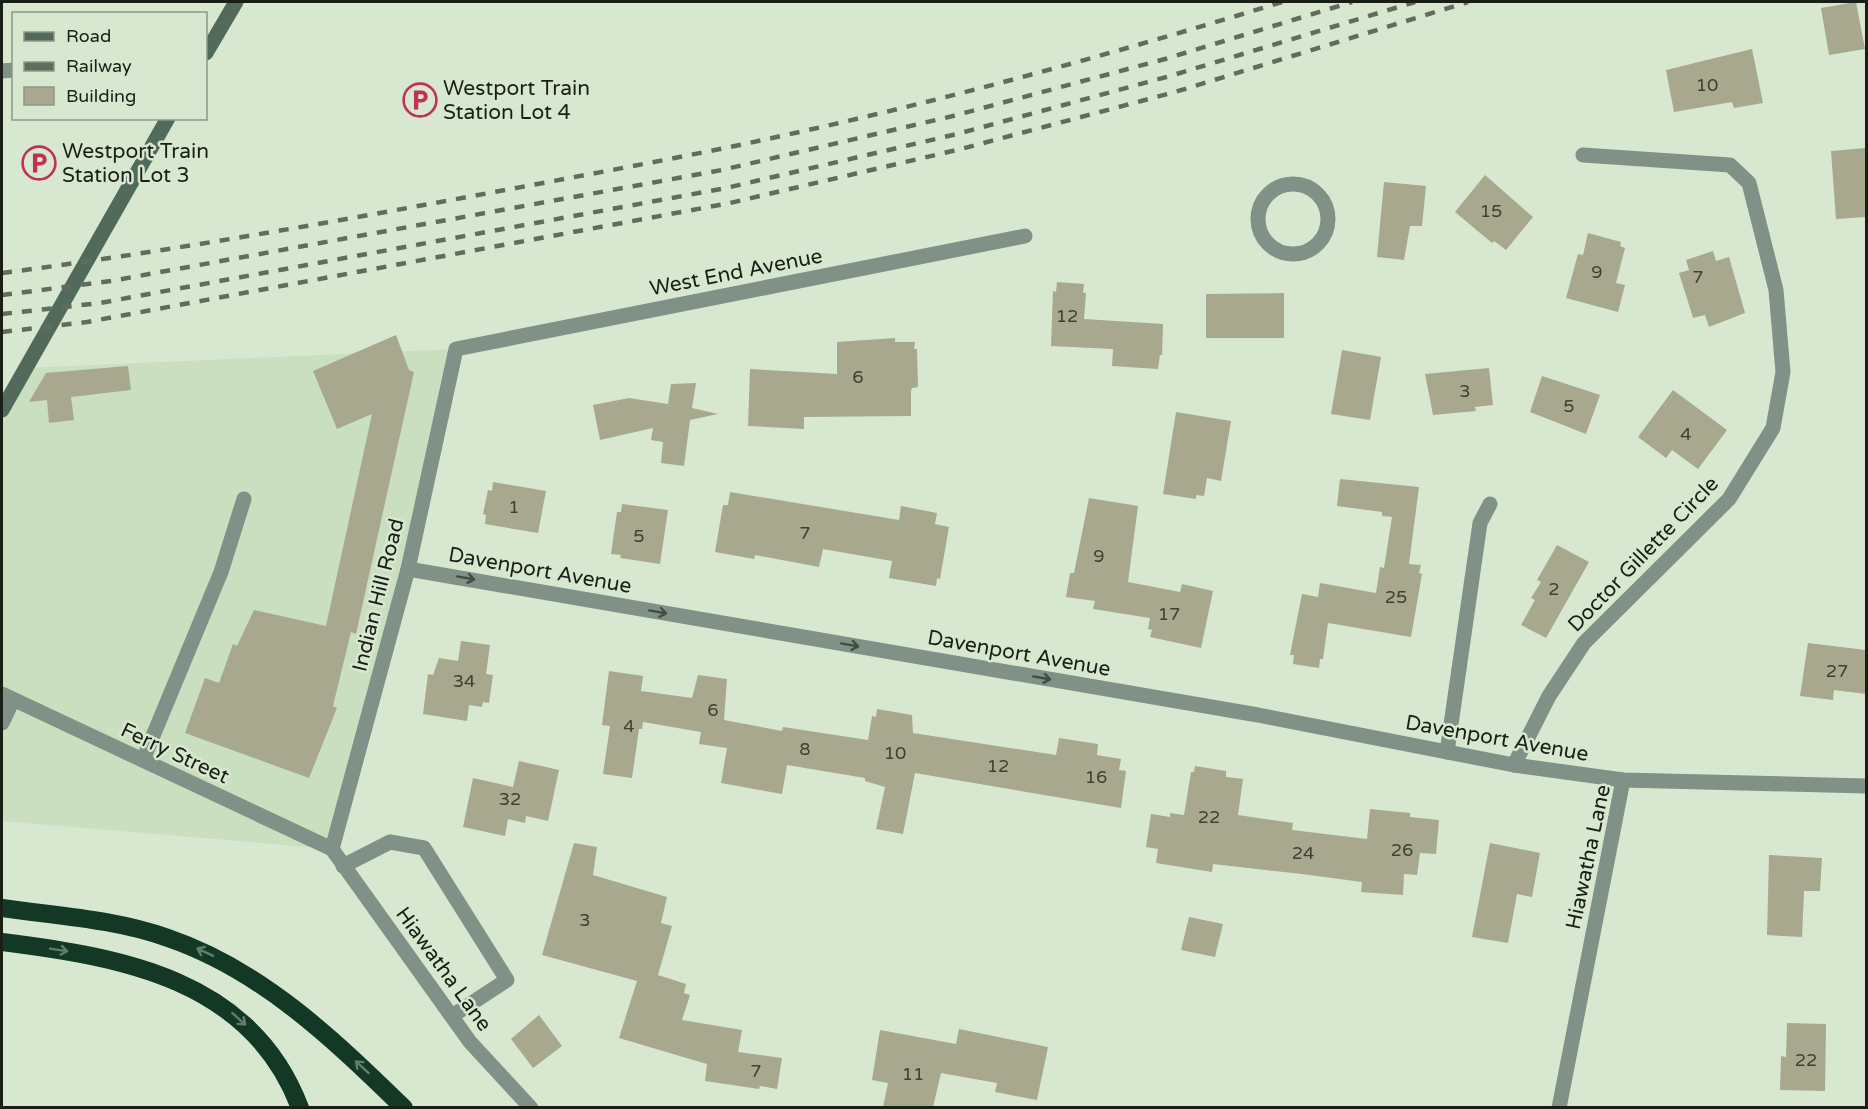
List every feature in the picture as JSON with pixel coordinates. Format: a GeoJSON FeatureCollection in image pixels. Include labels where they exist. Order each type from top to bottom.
{"type":"FeatureCollection","features":[{"type":"Feature","properties":{"kind":"highway"},"geometry":{"type":"LineString","coordinates":[[2,908],[133,928],[167,937],[210,955],[236,968],[302,1014],[404,1107]]}},
{"type":"Feature","properties":{"kind":"highway"},"geometry":{"type":"LineString","coordinates":[[2,942],[76,952],[133,965],[159,973],[210,998],[234,1015],[272,1054],[300,1107]]}},
{"type":"Feature","properties":{"kind":"main road"},"geometry":{"type":"LineString","coordinates":[[207,51],[236,2]]}},
{"type":"Feature","properties":{"kind":"main road"},"geometry":{"type":"LineString","coordinates":[[2,410],[167,120]]}},
{"type":"Feature","properties":{"kind":"street","name":"Doctor Gillette Circle"},"geometry":{"type":"LineString","coordinates":[[1514,765],[1548,696],[1584,643],[1729,499],[1773,428],[1783,372],[1776,290],[1749,183],[1730,165],[1583,155]]}},
{"type":"Feature","properties":{"kind":"street"},"geometry":{"type":"LineString","coordinates":[[1288,184],[1302,185],[1314,191],[1323,200],[1328,226],[1322,240],[1310,250],[1294,254],[1281,252],[1269,246],[1261,235],[1258,222],[1259,209],[1266,197],[1276,189],[1288,184]]}},
{"type":"Feature","properties":{"kind":"street","name":"West End Avenue"},"geometry":{"type":"LineString","coordinates":[[456,349],[1025,236]]}},
{"type":"Feature","properties":{"kind":"street","name":"Indian Hill Road"},"geometry":{"type":"LineString","coordinates":[[332,849],[408,568],[456,349]]}},
{"type":"Feature","properties":{"kind":"street"},"geometry":{"type":"LineString","coordinates":[[143,760],[221,572],[244,499]]}},
{"type":"Feature","properties":{"kind":"street"},"geometry":{"type":"LineString","coordinates":[[1447,752],[1480,523],[1491,504]]}},
{"type":"Feature","properties":{"kind":"street","name":"Davenport Avenue"},"geometry":{"type":"LineString","coordinates":[[408,568],[1246,713],[1514,765],[1623,780]]}},
{"type":"Feature","properties":{"kind":"street"},"geometry":{"type":"LineString","coordinates":[[2,723],[7,697]]}},
{"type":"Feature","properties":{"kind":"street","name":"Ferry Street"},"geometry":{"type":"LineString","coordinates":[[7,697],[332,849]]}},
{"type":"Feature","properties":{"kind":"street","name":"Hiawatha Lane"},"geometry":{"type":"LineString","coordinates":[[1559,1107],[1623,780],[1866,786]]}},
{"type":"Feature","properties":{"kind":"street"},"geometry":{"type":"LineString","coordinates":[[343,866],[390,842],[423,848],[507,980],[452,1017]]}},
{"type":"Feature","properties":{"kind":"street","name":"Hiawatha Lane"},"geometry":{"type":"LineString","coordinates":[[332,849],[470,1042],[531,1107]]}},
{"type":"Feature","properties":{"kind":"shaded area"},"geometry":{"type":"Polygon","coordinates":[[[456,349],[332,849],[2,821],[2,409],[27,368],[456,349]]]}},
{"type":"Feature","properties":{"kind":"building"},"geometry":{"type":"Polygon","coordinates":[[[1856,2],[1865,49],[1829,55],[1821,8],[1856,2]]]}},
{"type":"Feature","properties":{"kind":"building"},"geometry":{"type":"Polygon","coordinates":[[[1752,49],[1763,103],[1734,108],[1732,102],[1674,112],[1666,70],[1752,49]]]}},
{"type":"Feature","properties":{"kind":"building"},"geometry":{"type":"Polygon","coordinates":[[[1866,148],[1866,217],[1836,219],[1831,151],[1866,148]]]}},
{"type":"Feature","properties":{"kind":"building"},"geometry":{"type":"Polygon","coordinates":[[[1485,175],[1533,217],[1506,250],[1494,241],[1492,243],[1455,212],[1485,175]]]}},
{"type":"Feature","properties":{"kind":"building"},"geometry":{"type":"Polygon","coordinates":[[[1384,182],[1426,186],[1422,226],[1410,226],[1404,260],[1377,257],[1384,182]]]}},
{"type":"Feature","properties":{"kind":"building"},"geometry":{"type":"Polygon","coordinates":[[[1588,233],[1621,242],[1620,246],[1625,248],[1616,283],[1625,285],[1618,312],[1566,298],[1578,254],[1583,255],[1588,233]]]}},
{"type":"Feature","properties":{"kind":"building"},"geometry":{"type":"Polygon","coordinates":[[[1713,251],[1716,261],[1729,257],[1745,313],[1709,327],[1705,315],[1693,318],[1679,273],[1689,270],[1686,260],[1713,251]]]}},
{"type":"Feature","properties":{"kind":"building"},"geometry":{"type":"Polygon","coordinates":[[[1057,282],[1084,284],[1083,293],[1086,293],[1084,319],[1163,324],[1162,355],[1160,355],[1158,369],[1112,366],[1113,349],[1051,346],[1053,291],[1056,292],[1057,282]]]}},
{"type":"Feature","properties":{"kind":"building"},"geometry":{"type":"Polygon","coordinates":[[[1284,293],[1284,338],[1206,338],[1206,294],[1284,293]]]}},
{"type":"Feature","properties":{"kind":"building"},"geometry":{"type":"Polygon","coordinates":[[[396,335],[409,370],[414,372],[356,634],[351,632],[333,706],[337,708],[309,778],[185,733],[205,678],[219,683],[233,644],[237,646],[254,610],[326,626],[372,414],[337,429],[313,371],[396,335]]]}},
{"type":"Feature","properties":{"kind":"building"},"geometry":{"type":"Polygon","coordinates":[[[895,338],[895,342],[915,342],[914,349],[917,349],[918,387],[912,388],[911,391],[911,416],[804,417],[804,429],[748,426],[750,369],[837,374],[837,342],[895,338]]]}},
{"type":"Feature","properties":{"kind":"building"},"geometry":{"type":"Polygon","coordinates":[[[1342,350],[1381,357],[1370,420],[1331,414],[1342,350]]]}},
{"type":"Feature","properties":{"kind":"building"},"geometry":{"type":"Polygon","coordinates":[[[128,366],[131,390],[71,397],[74,420],[49,423],[47,400],[29,402],[46,373],[128,366]]]}},
{"type":"Feature","properties":{"kind":"building"},"geometry":{"type":"Polygon","coordinates":[[[1489,368],[1493,405],[1475,407],[1476,411],[1433,415],[1425,374],[1489,368]]]}},
{"type":"Feature","properties":{"kind":"building"},"geometry":{"type":"Polygon","coordinates":[[[1542,376],[1600,395],[1586,434],[1530,412],[1542,376]]]}},
{"type":"Feature","properties":{"kind":"building"},"geometry":{"type":"Polygon","coordinates":[[[696,383],[692,408],[718,414],[690,420],[684,466],[661,463],[663,442],[651,440],[653,428],[600,440],[593,405],[629,398],[668,404],[671,384],[696,383]]]}},
{"type":"Feature","properties":{"kind":"building"},"geometry":{"type":"Polygon","coordinates":[[[1673,390],[1727,430],[1698,469],[1672,450],[1666,458],[1638,437],[1673,390]]]}},
{"type":"Feature","properties":{"kind":"building"},"geometry":{"type":"Polygon","coordinates":[[[1176,412],[1231,421],[1221,481],[1207,478],[1204,496],[1196,495],[1196,499],[1163,494],[1176,412]]]}},
{"type":"Feature","properties":{"kind":"building"},"geometry":{"type":"Polygon","coordinates":[[[1340,479],[1419,487],[1409,564],[1421,565],[1419,573],[1422,574],[1411,637],[1328,623],[1323,659],[1320,659],[1319,668],[1293,664],[1294,655],[1290,655],[1302,594],[1318,597],[1320,583],[1376,593],[1380,567],[1384,568],[1392,517],[1382,516],[1382,512],[1337,506],[1340,479]]]}},
{"type":"Feature","properties":{"kind":"building"},"geometry":{"type":"Polygon","coordinates":[[[493,482],[546,491],[538,533],[485,524],[486,515],[483,514],[488,490],[492,491],[493,482]]]}},
{"type":"Feature","properties":{"kind":"building"},"geometry":{"type":"Polygon","coordinates":[[[730,492],[899,520],[901,506],[937,513],[935,524],[949,527],[940,579],[937,578],[936,586],[889,578],[892,561],[823,549],[819,567],[755,555],[754,559],[715,552],[723,505],[728,505],[730,492]]]}},
{"type":"Feature","properties":{"kind":"building"},"geometry":{"type":"Polygon","coordinates":[[[1089,498],[1138,506],[1128,582],[1180,592],[1182,584],[1213,591],[1201,648],[1150,637],[1152,630],[1148,629],[1150,618],[1093,609],[1095,601],[1066,597],[1070,573],[1074,573],[1089,498]]]}},
{"type":"Feature","properties":{"kind":"building"},"geometry":{"type":"Polygon","coordinates":[[[622,504],[668,510],[660,564],[620,558],[621,555],[611,554],[617,512],[621,512],[622,504]]]}},
{"type":"Feature","properties":{"kind":"building"},"geometry":{"type":"Polygon","coordinates":[[[1557,545],[1589,562],[1546,638],[1521,625],[1535,600],[1531,598],[1541,582],[1537,580],[1557,545]]]}},
{"type":"Feature","properties":{"kind":"building"},"geometry":{"type":"Polygon","coordinates":[[[461,641],[490,645],[486,674],[493,675],[489,703],[483,702],[482,707],[469,705],[467,721],[423,714],[428,674],[433,675],[439,658],[458,661],[461,641]]]}},
{"type":"Feature","properties":{"kind":"building"},"geometry":{"type":"Polygon","coordinates":[[[1808,643],[1866,650],[1866,694],[1834,690],[1833,700],[1800,696],[1808,643]]]}},
{"type":"Feature","properties":{"kind":"building"},"geometry":{"type":"Polygon","coordinates":[[[609,671],[643,676],[641,691],[692,698],[698,675],[727,679],[724,720],[782,731],[783,727],[868,740],[872,716],[876,717],[877,709],[912,715],[913,733],[1056,755],[1059,738],[1098,744],[1097,755],[1121,759],[1119,770],[1126,771],[1121,808],[915,773],[903,834],[876,829],[885,787],[865,781],[865,778],[787,765],[782,794],[721,783],[727,748],[699,744],[701,732],[643,722],[642,729],[639,729],[632,778],[603,774],[610,726],[602,725],[609,671]]]}},
{"type":"Feature","properties":{"kind":"building"},"geometry":{"type":"Polygon","coordinates":[[[519,761],[559,770],[548,821],[526,816],[525,823],[508,819],[505,836],[463,827],[473,778],[513,787],[519,761]]]}},
{"type":"Feature","properties":{"kind":"building"},"geometry":{"type":"Polygon","coordinates":[[[1195,766],[1226,771],[1226,777],[1243,779],[1238,815],[1293,823],[1292,830],[1367,839],[1370,809],[1410,813],[1410,817],[1439,820],[1436,854],[1420,853],[1417,875],[1404,874],[1403,895],[1361,892],[1362,882],[1302,874],[1213,864],[1212,872],[1156,863],[1158,849],[1146,847],[1151,814],[1170,817],[1170,813],[1184,815],[1191,772],[1194,772],[1195,766]]]}},
{"type":"Feature","properties":{"kind":"building"},"geometry":{"type":"Polygon","coordinates":[[[574,843],[597,847],[593,875],[667,897],[661,923],[672,926],[658,975],[686,984],[684,993],[690,995],[682,1020],[742,1030],[738,1052],[782,1058],[777,1089],[760,1086],[759,1089],[705,1081],[707,1064],[619,1038],[637,981],[542,955],[574,843]]]}},
{"type":"Feature","properties":{"kind":"building"},"geometry":{"type":"Polygon","coordinates":[[[1490,843],[1540,853],[1532,897],[1517,894],[1508,943],[1472,937],[1490,843]]]}},
{"type":"Feature","properties":{"kind":"building"},"geometry":{"type":"Polygon","coordinates":[[[1769,855],[1822,858],[1820,891],[1804,891],[1802,937],[1767,935],[1769,855]]]}},
{"type":"Feature","properties":{"kind":"building"},"geometry":{"type":"Polygon","coordinates":[[[1189,917],[1223,924],[1215,957],[1181,950],[1189,917]]]}},
{"type":"Feature","properties":{"kind":"building"},"geometry":{"type":"Polygon","coordinates":[[[539,1015],[562,1046],[533,1068],[511,1039],[539,1015]]]}},
{"type":"Feature","properties":{"kind":"building"},"geometry":{"type":"Polygon","coordinates":[[[1787,1023],[1826,1024],[1825,1091],[1780,1090],[1781,1056],[1786,1057],[1787,1023]]]}},
{"type":"Feature","properties":{"kind":"building"},"geometry":{"type":"Polygon","coordinates":[[[959,1029],[1048,1047],[1037,1100],[995,1092],[997,1083],[941,1073],[933,1107],[883,1107],[888,1083],[872,1080],[880,1030],[956,1044],[959,1029]]]}},
{"type":"Feature","properties":{"kind":"railway"},"geometry":{"type":"LineString","coordinates":[[2,273],[307,226],[787,135],[1001,83],[1282,2]]}},
{"type":"Feature","properties":{"kind":"railway"},"geometry":{"type":"LineString","coordinates":[[2,295],[111,281],[722,170],[953,116],[1165,59],[1352,2]]}},
{"type":"Feature","properties":{"kind":"railway"},"geometry":{"type":"LineString","coordinates":[[2,314],[100,303],[726,188],[957,134],[1170,76],[1415,2]]}},
{"type":"Feature","properties":{"kind":"railway"},"geometry":{"type":"LineString","coordinates":[[2,332],[87,322],[730,203],[961,149],[1175,92],[1468,2]]}},
{"type":"Feature","properties":{"kind":"place","name":"Westport Train Station Lot 4"},"geometry":{"type":"Point","coordinates":[420,100]}},
{"type":"Feature","properties":{"kind":"place","name":"Westport Train Station Lot 3"},"geometry":{"type":"Point","coordinates":[39,163]}}]}
